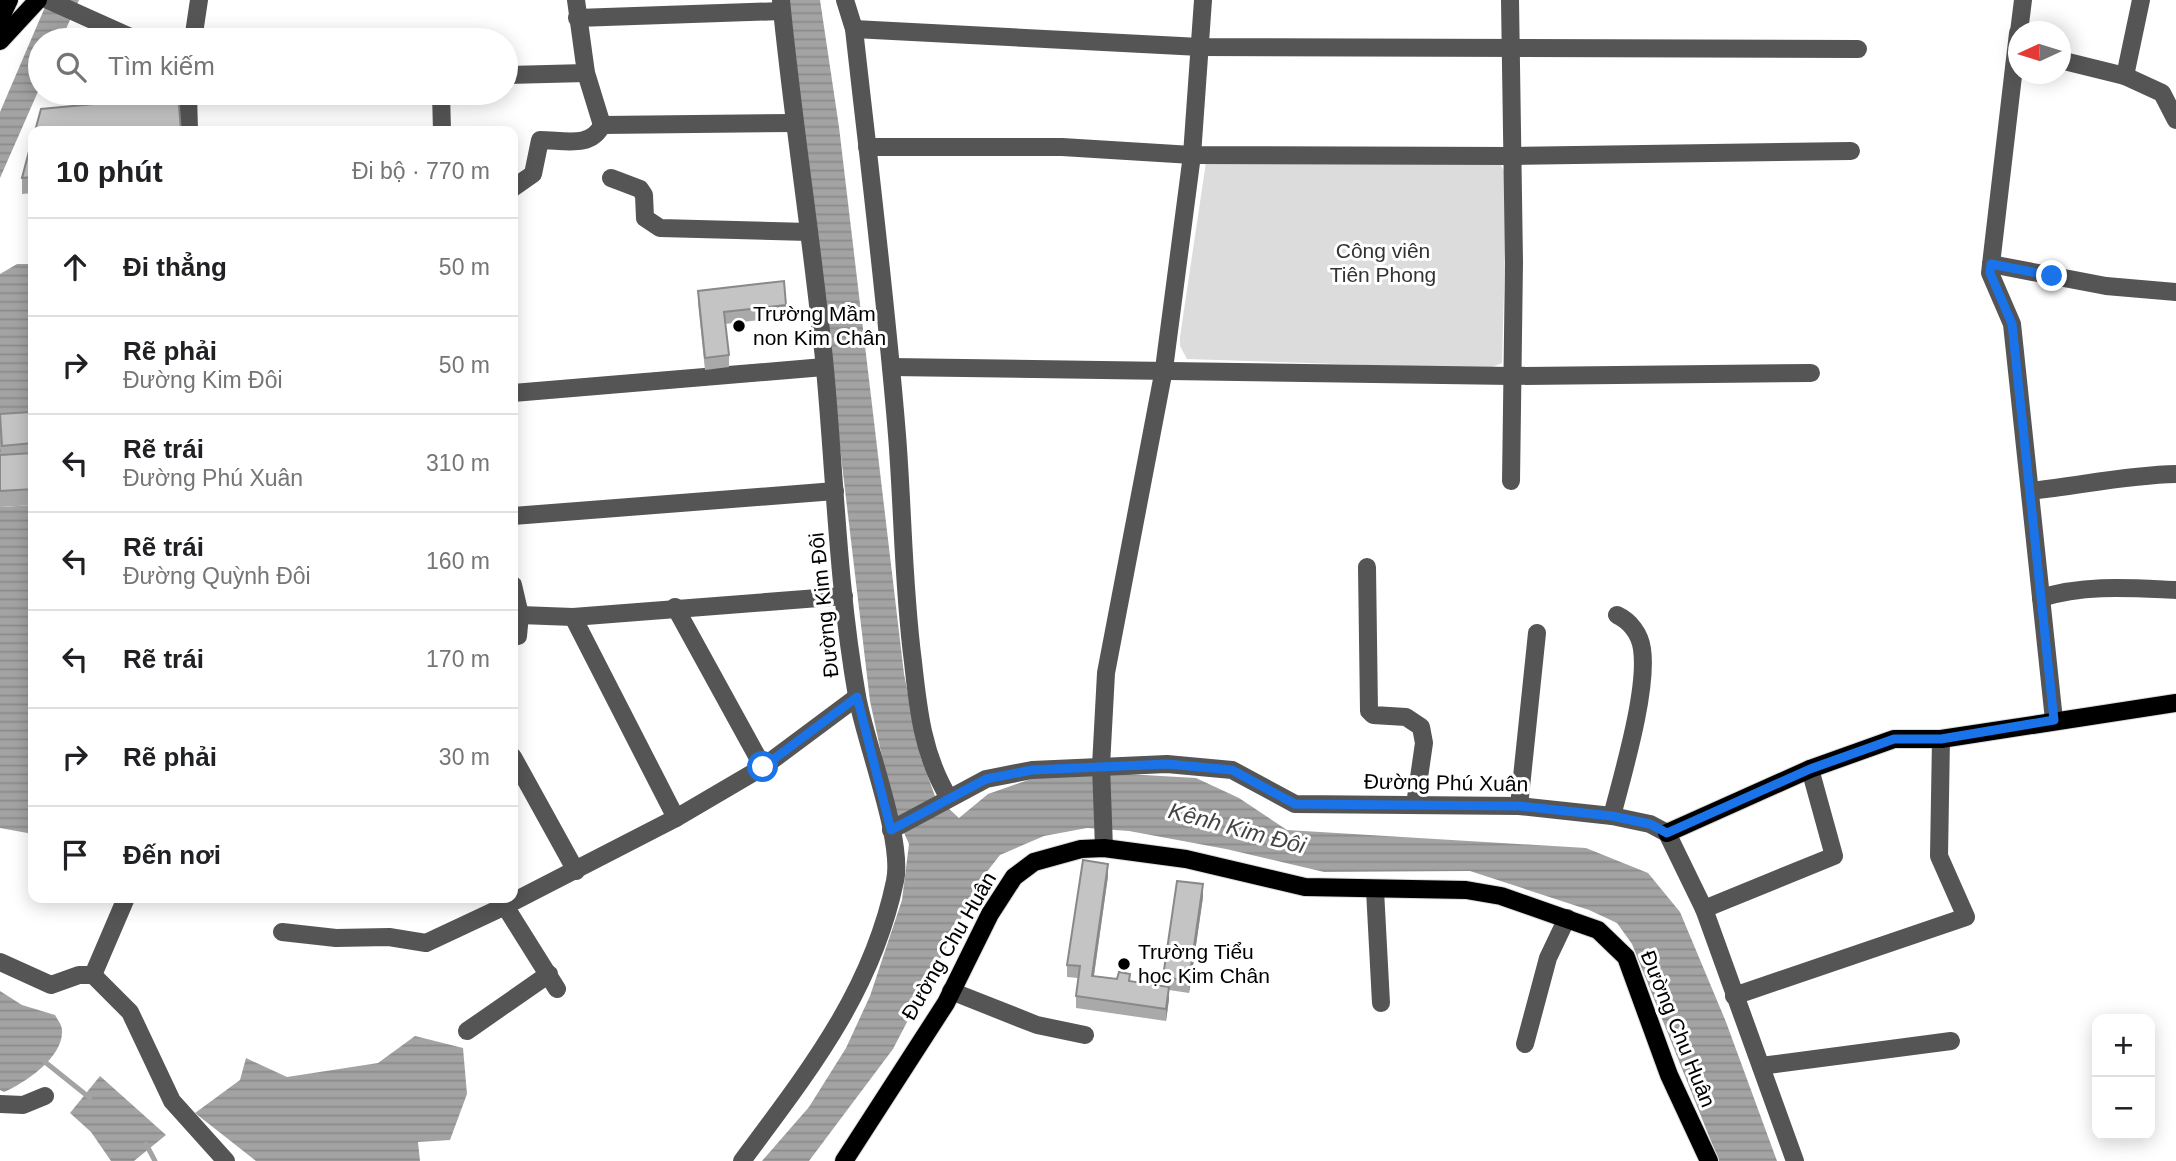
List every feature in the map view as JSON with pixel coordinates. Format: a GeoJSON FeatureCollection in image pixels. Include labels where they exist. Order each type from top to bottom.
{"type":"FeatureCollection","features":[{"type":"Feature","properties":{"kind":"main road"},"geometry":{"type":"LineString","coordinates":[[0,19],[9,0]]}},
{"type":"Feature","properties":{"kind":"main road"},"geometry":{"type":"LineString","coordinates":[[0,41],[38,0]]}},
{"type":"Feature","properties":{"kind":"main road"},"geometry":{"type":"LineString","coordinates":[[1667,833],[1810,769],[1894,739],[1941,739],[2176,703]]}},
{"type":"Feature","properties":{"kind":"main road","name":"Đường Chu Huân"},"geometry":{"type":"LineString","coordinates":[[844,1161],[951,991],[989,914],[1014,877],[1034,862],[1081,849],[1104,848],[1186,859],[1305,887],[1466,890],[1501,896],[1598,929],[1626,957],[1668,1075],[1709,1161]]}},
{"type":"Feature","properties":{"kind":"street"},"geometry":{"type":"LineString","coordinates":[[48,0],[85,8],[118,28]]}},
{"type":"Feature","properties":{"kind":"street"},"geometry":{"type":"LineString","coordinates":[[195,28],[199,0]]}},
{"type":"Feature","properties":{"kind":"street"},"geometry":{"type":"LineString","coordinates":[[845,0],[853,29],[891,367],[903,571],[920,727],[937,779],[949,798]]}},
{"type":"Feature","properties":{"kind":"street"},"geometry":{"type":"LineString","coordinates":[[1104,848],[1101,766],[1106,673],[1164,369],[1192,155],[1203,0]]}},
{"type":"Feature","properties":{"kind":"street"},"geometry":{"type":"LineString","coordinates":[[1510,0],[1513,156],[1511,481]]}},
{"type":"Feature","properties":{"kind":"street"},"geometry":{"type":"LineString","coordinates":[[2020,21],[2023,0]]}},
{"type":"Feature","properties":{"kind":"street"},"geometry":{"type":"LineString","coordinates":[[2125,76],[2141,0]]}},
{"type":"Feature","properties":{"kind":"street"},"geometry":{"type":"LineString","coordinates":[[518,184],[533,174],[540,140],[586,141],[597,136],[602,125],[586,73],[577,9],[781,5]]}},
{"type":"Feature","properties":{"kind":"street","name":"Đường Kim Đôi"},"geometry":{"type":"LineString","coordinates":[[742,1161],[824,1048],[856,996],[871,964],[896,877],[896,828],[857,697],[844,596],[824,368],[781,5]]}},
{"type":"Feature","properties":{"kind":"street"},"geometry":{"type":"LineString","coordinates":[[853,29],[1200,47],[1858,49]]}},
{"type":"Feature","properties":{"kind":"street"},"geometry":{"type":"LineString","coordinates":[[2071,63],[2125,76],[2162,93],[2176,120]]}},
{"type":"Feature","properties":{"kind":"street"},"geometry":{"type":"LineString","coordinates":[[518,75],[586,73]]}},
{"type":"Feature","properties":{"kind":"street"},"geometry":{"type":"LineString","coordinates":[[2013,84],[1990,273],[2012,324],[2054,720]]}},
{"type":"Feature","properties":{"kind":"street"},"geometry":{"type":"LineString","coordinates":[[188,105],[189,126]]}},
{"type":"Feature","properties":{"kind":"street"},"geometry":{"type":"LineString","coordinates":[[441,105],[442,126]]}},
{"type":"Feature","properties":{"kind":"street"},"geometry":{"type":"LineString","coordinates":[[602,125],[794,123]]}},
{"type":"Feature","properties":{"kind":"street"},"geometry":{"type":"LineString","coordinates":[[867,147],[1062,147],[1192,155],[1513,156],[1852,151]]}},
{"type":"Feature","properties":{"kind":"street"},"geometry":{"type":"LineString","coordinates":[[611,178],[640,189],[644,195],[645,218],[660,228],[809,232]]}},
{"type":"Feature","properties":{"kind":"street"},"geometry":{"type":"LineString","coordinates":[[1991,264],[2106,286],[2176,292]]}},
{"type":"Feature","properties":{"kind":"street"},"geometry":{"type":"LineString","coordinates":[[891,367],[1513,376],[1811,373]]}},
{"type":"Feature","properties":{"kind":"street"},"geometry":{"type":"LineString","coordinates":[[518,393],[824,368]]}},
{"type":"Feature","properties":{"kind":"street"},"geometry":{"type":"LineString","coordinates":[[2030,491],[2087,485],[2119,476],[2176,474]]}},
{"type":"Feature","properties":{"kind":"street"},"geometry":{"type":"LineString","coordinates":[[518,516],[835,491]]}},
{"type":"Feature","properties":{"kind":"street"},"geometry":{"type":"LineString","coordinates":[[1367,567],[1368,711],[1373,715],[1406,717],[1422,727],[1424,743],[1415,805]]}},
{"type":"Feature","properties":{"kind":"street"},"geometry":{"type":"LineString","coordinates":[[2041,598],[2063,591],[2095,588],[2176,590]]}},
{"type":"Feature","properties":{"kind":"street"},"geometry":{"type":"LineString","coordinates":[[520,615],[573,617],[844,596]]}},
{"type":"Feature","properties":{"kind":"street"},"geometry":{"type":"LineString","coordinates":[[518,606],[518,636]]}},
{"type":"Feature","properties":{"kind":"street"},"geometry":{"type":"LineString","coordinates":[[675,607],[763,767]]}},
{"type":"Feature","properties":{"kind":"street"},"geometry":{"type":"LineString","coordinates":[[1612,816],[1630,746],[1642,677],[1643,649],[1631,625],[1617,615]]}},
{"type":"Feature","properties":{"kind":"street"},"geometry":{"type":"LineString","coordinates":[[573,617],[676,818]]}},
{"type":"Feature","properties":{"kind":"street"},"geometry":{"type":"LineString","coordinates":[[1519,806],[1537,633]]}},
{"type":"Feature","properties":{"kind":"street"},"geometry":{"type":"LineString","coordinates":[[518,895],[576,871],[676,818],[763,767],[857,697]]}},
{"type":"Feature","properties":{"kind":"street"},"geometry":{"type":"LineString","coordinates":[[1734,996],[1966,917],[1939,856],[1941,739]]}},
{"type":"Feature","properties":{"kind":"street"},"geometry":{"type":"LineString","coordinates":[[518,766],[576,871]]}},
{"type":"Feature","properties":{"kind":"street","name":"Đường Phú Xuân"},"geometry":{"type":"LineString","coordinates":[[896,828],[986,779],[1032,770],[1101,766],[1220,767],[1242,774],[1295,804],[1519,806],[1612,816],[1650,824],[1667,833]]}},
{"type":"Feature","properties":{"kind":"street"},"geometry":{"type":"LineString","coordinates":[[1704,909],[1835,856],[1810,769]]}},
{"type":"Feature","properties":{"kind":"street"},"geometry":{"type":"LineString","coordinates":[[1667,833],[1704,909],[1795,1161]]}},
{"type":"Feature","properties":{"kind":"street"},"geometry":{"type":"LineString","coordinates":[[1375,890],[1381,1003]]}},
{"type":"Feature","properties":{"kind":"street"},"geometry":{"type":"LineString","coordinates":[[93,975],[124,903]]}},
{"type":"Feature","properties":{"kind":"street"},"geometry":{"type":"LineString","coordinates":[[282,932],[426,943],[500,903]]}},
{"type":"Feature","properties":{"kind":"street"},"geometry":{"type":"LineString","coordinates":[[467,1031],[553,981],[503,903]]}},
{"type":"Feature","properties":{"kind":"street"},"geometry":{"type":"LineString","coordinates":[[1525,1044],[1548,958],[1567,918]]}},
{"type":"Feature","properties":{"kind":"street"},"geometry":{"type":"LineString","coordinates":[[0,962],[48,985],[79,975],[93,975],[130,1012],[172,1101],[226,1161]]}},
{"type":"Feature","properties":{"kind":"street"},"geometry":{"type":"LineString","coordinates":[[951,991],[1037,1025],[1086,1035]]}},
{"type":"Feature","properties":{"kind":"street"},"geometry":{"type":"LineString","coordinates":[[1761,1066],[1951,1041]]}},
{"type":"Feature","properties":{"kind":"street"},"geometry":{"type":"LineString","coordinates":[[0,1104],[23,1105],[45,1096]]}},
{"type":"Feature","properties":{"kind":"green space","name":"Công viên Tiên Phong"},"geometry":{"type":"Polygon","coordinates":[[[1206,162],[1494,162],[1501,165],[1507,178],[1502,363],[1488,369],[1187,359],[1180,346],[1180,337],[1206,162]]]}},
{"type":"Feature","properties":{"kind":"water"},"geometry":{"type":"Polygon","coordinates":[[[48,0],[79,0],[66,28],[36,28],[48,0]]]}},
{"type":"Feature","properties":{"kind":"water","name":"Kênh Kim Đôi"},"geometry":{"type":"Polygon","coordinates":[[[787,0],[820,0],[839,127],[904,674],[921,758],[935,796],[959,818],[988,794],[1034,778],[1126,774],[1196,778],[1239,798],[1287,830],[1586,848],[1648,873],[1680,912],[1726,1022],[1777,1161],[1719,1161],[1632,944],[1617,923],[1589,910],[1470,871],[1324,872],[1226,849],[1129,831],[1087,828],[1044,836],[1000,855],[982,878],[893,1049],[809,1161],[762,1161],[809,1107],[846,1048],[870,996],[902,900],[909,844],[893,808],[870,701],[787,0]]]}},
{"type":"Feature","properties":{"kind":"water"},"geometry":{"type":"Polygon","coordinates":[[[28,47],[28,105],[32,105],[0,178],[0,112],[28,47]]]}},
{"type":"Feature","properties":{"kind":"water"},"geometry":{"type":"Polygon","coordinates":[[[17,264],[28,264],[28,422],[2,462],[0,471],[0,274],[17,264]]]}},
{"type":"Feature","properties":{"kind":"water"},"geometry":{"type":"Polygon","coordinates":[[[0,487],[1,507],[28,505],[28,833],[0,828],[0,487]]]}},
{"type":"Feature","properties":{"kind":"water"},"geometry":{"type":"Polygon","coordinates":[[[0,991],[22,1005],[55,1015],[62,1030],[57,1050],[42,1068],[4,1092],[0,1090],[0,991]]]}},
{"type":"Feature","properties":{"kind":"water"},"geometry":{"type":"Polygon","coordinates":[[[415,1036],[463,1048],[467,1094],[450,1140],[418,1142],[420,1161],[256,1161],[195,1113],[240,1080],[246,1058],[287,1077],[378,1063],[415,1036]]]}},
{"type":"Feature","properties":{"kind":"water"},"geometry":{"type":"Polygon","coordinates":[[[100,1076],[166,1135],[134,1161],[111,1161],[91,1132],[70,1113],[100,1076]]]}},
{"type":"Feature","properties":{"kind":"building"},"geometry":{"type":"Polygon","coordinates":[[[83,105],[179,105],[181,126],[36,126],[41,109],[83,105]]]}},
{"type":"Feature","properties":{"kind":"building"},"geometry":{"type":"Polygon","coordinates":[[[28,155],[28,177],[22,178],[28,155]]]}},
{"type":"Feature","properties":{"kind":"building"},"geometry":{"type":"Polygon","coordinates":[[[784,281],[786,305],[724,312],[729,355],[705,358],[698,291],[784,281]]]}},
{"type":"Feature","properties":{"kind":"building"},"geometry":{"type":"Polygon","coordinates":[[[28,412],[28,443],[2,446],[0,414],[28,412]]]}},
{"type":"Feature","properties":{"kind":"building"},"geometry":{"type":"Polygon","coordinates":[[[28,453],[28,489],[0,491],[0,455],[28,453]]]}},
{"type":"Feature","properties":{"kind":"building","name":"Trường Tiểu học Kim Chân"},"geometry":{"type":"Polygon","coordinates":[[[1083,860],[1108,864],[1092,976],[1117,979],[1119,972],[1130,974],[1129,981],[1169,987],[1166,1009],[1076,996],[1080,966],[1067,965],[1083,860]]]}},
{"type":"Feature","properties":{"kind":"building"},"geometry":{"type":"Polygon","coordinates":[[[1177,881],[1203,884],[1189,981],[1163,977],[1177,881]]]}},
{"type":"Feature","properties":{"kind":"waterway"},"geometry":{"type":"LineString","coordinates":[[40,1058],[90,1098]]}},
{"type":"Feature","properties":{"kind":"waterway"},"geometry":{"type":"LineString","coordinates":[[146,1144],[155,1161]]}},
{"type":"Feature","properties":{"kind":"place","name":"Trường Mầm non Kim Chân"},"geometry":{"type":"Point","coordinates":[739,326]}},
{"type":"Feature","properties":{"kind":"place","name":"Trường Tiểu học Kim Chân"},"geometry":{"type":"Point","coordinates":[1124,964]}},
{"type":"Feature","properties":{"kind":"route"},"geometry":{"type":"LineString","coordinates":[[763,767],[857,697],[891,830],[986,779],[1032,770],[1167,764],[1232,770],[1295,804],[1519,806],[1612,816],[1650,824],[1667,833],[1810,769],[1894,739],[1941,739],[2054,720],[2012,324],[1990,273],[1991,264],[2052,276]]}}]}
